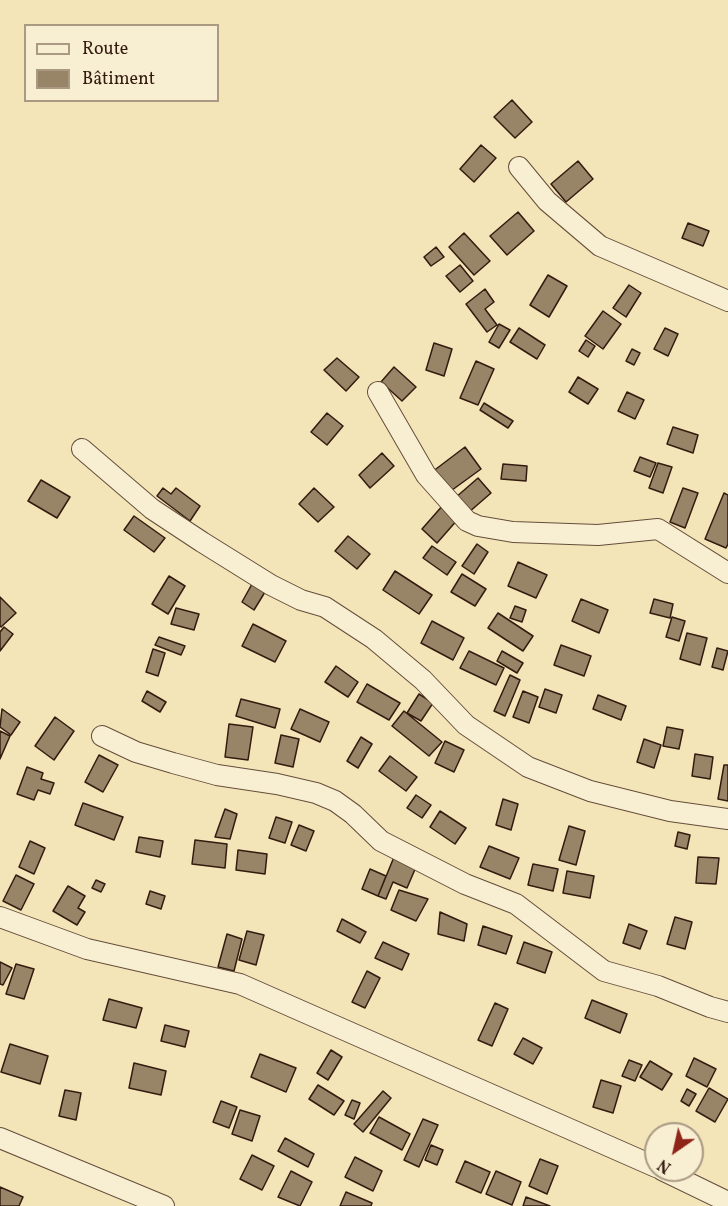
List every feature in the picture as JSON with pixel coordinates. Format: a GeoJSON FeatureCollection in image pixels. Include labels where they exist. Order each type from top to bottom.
{"type":"FeatureCollection","features":[{"type":"Feature","properties":{"kind":"street"},"geometry":{"type":"LineString","coordinates":[[519,167],[547,201],[600,246],[728,301]]}},
{"type":"Feature","properties":{"kind":"street"},"geometry":{"type":"LineString","coordinates":[[378,392],[426,476],[467,521],[478,526],[513,532],[598,535],[658,529],[728,573]]}},
{"type":"Feature","properties":{"kind":"street"},"geometry":{"type":"LineString","coordinates":[[82,449],[152,509],[271,585],[301,600],[325,607],[374,639],[423,680],[466,725],[528,767],[590,791],[670,811],[728,819]]}},
{"type":"Feature","properties":{"kind":"street"},"geometry":{"type":"LineString","coordinates":[[102,736],[136,752],[173,764],[217,776],[277,784],[316,793],[335,801],[353,814],[381,841],[465,884],[516,904],[604,971],[658,986],[728,1012]]}},
{"type":"Feature","properties":{"kind":"street"},"geometry":{"type":"LineString","coordinates":[[0,917],[87,949],[240,984],[644,1162]]}},
{"type":"Feature","properties":{"kind":"street"},"geometry":{"type":"LineString","coordinates":[[0,1138],[164,1206]]}},
{"type":"Feature","properties":{"kind":"street"},"geometry":{"type":"LineString","coordinates":[[687,1182],[728,1202]]}},
{"type":"Feature","properties":{"kind":"building"},"geometry":{"type":"Polygon","coordinates":[[[512,100],[532,122],[515,138],[494,117],[512,100]]]}},
{"type":"Feature","properties":{"kind":"building"},"geometry":{"type":"Polygon","coordinates":[[[481,145],[496,158],[474,182],[460,169],[481,145]]]}},
{"type":"Feature","properties":{"kind":"building"},"geometry":{"type":"Polygon","coordinates":[[[578,161],[593,179],[566,202],[551,184],[578,161]]]}},
{"type":"Feature","properties":{"kind":"building"},"geometry":{"type":"Polygon","coordinates":[[[518,212],[534,231],[507,255],[490,236],[518,212]]]}},
{"type":"Feature","properties":{"kind":"building"},"geometry":{"type":"Polygon","coordinates":[[[688,223],[709,231],[703,246],[682,238],[688,223]]]}},
{"type":"Feature","properties":{"kind":"building"},"geometry":{"type":"Polygon","coordinates":[[[464,233],[490,261],[474,275],[449,247],[464,233]]]}},
{"type":"Feature","properties":{"kind":"building"},"geometry":{"type":"Polygon","coordinates":[[[436,247],[444,257],[431,266],[424,257],[436,247]]]}},
{"type":"Feature","properties":{"kind":"building"},"geometry":{"type":"Polygon","coordinates":[[[460,265],[473,281],[460,292],[446,276],[460,265]]]}},
{"type":"Feature","properties":{"kind":"building"},"geometry":{"type":"Polygon","coordinates":[[[548,275],[567,286],[549,317],[530,305],[548,275]]]}},
{"type":"Feature","properties":{"kind":"building"},"geometry":{"type":"Polygon","coordinates":[[[629,285],[641,293],[626,317],[613,308],[629,285]]]}},
{"type":"Feature","properties":{"kind":"building"},"geometry":{"type":"Polygon","coordinates":[[[485,289],[494,302],[485,309],[497,325],[487,332],[466,304],[485,289]]]}},
{"type":"Feature","properties":{"kind":"building"},"geometry":{"type":"Polygon","coordinates":[[[603,311],[621,324],[603,349],[585,336],[603,311]]]}},
{"type":"Feature","properties":{"kind":"building"},"geometry":{"type":"Polygon","coordinates":[[[499,324],[510,330],[499,348],[489,342],[499,324]]]}},
{"type":"Feature","properties":{"kind":"building"},"geometry":{"type":"Polygon","coordinates":[[[519,328],[545,345],[537,359],[510,342],[519,328]]]}},
{"type":"Feature","properties":{"kind":"building"},"geometry":{"type":"Polygon","coordinates":[[[665,328],[678,334],[668,356],[654,349],[665,328]]]}},
{"type":"Feature","properties":{"kind":"building"},"geometry":{"type":"Polygon","coordinates":[[[586,340],[595,346],[588,357],[579,351],[586,340]]]}},
{"type":"Feature","properties":{"kind":"building"},"geometry":{"type":"Polygon","coordinates":[[[434,343],[452,349],[444,376],[426,370],[434,343]]]}},
{"type":"Feature","properties":{"kind":"building"},"geometry":{"type":"Polygon","coordinates":[[[632,349],[640,353],[634,365],[626,361],[632,349]]]}},
{"type":"Feature","properties":{"kind":"building"},"geometry":{"type":"Polygon","coordinates":[[[337,358],[359,377],[346,391],[324,370],[337,358]]]}},
{"type":"Feature","properties":{"kind":"building"},"geometry":{"type":"Polygon","coordinates":[[[476,361],[494,369],[478,405],[460,398],[476,361]]]}},
{"type":"Feature","properties":{"kind":"building"},"geometry":{"type":"Polygon","coordinates":[[[394,367],[416,387],[402,401],[381,382],[394,367]]]}},
{"type":"Feature","properties":{"kind":"building"},"geometry":{"type":"Polygon","coordinates":[[[578,377],[598,389],[588,404],[569,392],[578,377]]]}},
{"type":"Feature","properties":{"kind":"building"},"geometry":{"type":"Polygon","coordinates":[[[627,392],[644,400],[635,419],[618,411],[627,392]]]}},
{"type":"Feature","properties":{"kind":"building"},"geometry":{"type":"Polygon","coordinates":[[[484,403],[513,421],[508,428],[480,410],[484,403]]]}},
{"type":"Feature","properties":{"kind":"building"},"geometry":{"type":"Polygon","coordinates":[[[327,413],[343,426],[327,445],[311,432],[327,413]]]}},
{"type":"Feature","properties":{"kind":"building"},"geometry":{"type":"Polygon","coordinates":[[[673,427],[698,435],[693,453],[667,444],[673,427]]]}},
{"type":"Feature","properties":{"kind":"building"},"geometry":{"type":"Polygon","coordinates":[[[465,447],[481,469],[448,493],[432,472],[465,447]]]}},
{"type":"Feature","properties":{"kind":"building"},"geometry":{"type":"Polygon","coordinates":[[[382,453],[394,466],[370,488],[359,475],[382,453]]]}},
{"type":"Feature","properties":{"kind":"building"},"geometry":{"type":"Polygon","coordinates":[[[640,457],[656,463],[650,477],[634,471],[640,457]]]}},
{"type":"Feature","properties":{"kind":"building"},"geometry":{"type":"Polygon","coordinates":[[[658,463],[672,467],[663,493],[649,488],[658,463]]]}},
{"type":"Feature","properties":{"kind":"building"},"geometry":{"type":"Polygon","coordinates":[[[503,464],[527,466],[526,481],[501,479],[503,464]]]}},
{"type":"Feature","properties":{"kind":"building"},"geometry":{"type":"Polygon","coordinates":[[[478,478],[491,493],[468,513],[455,498],[478,478]]]}},
{"type":"Feature","properties":{"kind":"building"},"geometry":{"type":"Polygon","coordinates":[[[41,480],[70,497],[57,518],[28,501],[41,480]]]}},
{"type":"Feature","properties":{"kind":"building"},"geometry":{"type":"Polygon","coordinates":[[[163,488],[171,494],[176,488],[200,506],[190,521],[157,496],[163,488]]]}},
{"type":"Feature","properties":{"kind":"building"},"geometry":{"type":"Polygon","coordinates":[[[314,488],[334,507],[318,522],[299,504],[314,488]]]}},
{"type":"Feature","properties":{"kind":"building"},"geometry":{"type":"Polygon","coordinates":[[[683,488],[698,493],[685,528],[670,522],[683,488]]]}},
{"type":"Feature","properties":{"kind":"building"},"geometry":{"type":"Polygon","coordinates":[[[724,493],[728,495],[728,544],[726,548],[705,539],[724,493]]]}},
{"type":"Feature","properties":{"kind":"building"},"geometry":{"type":"Polygon","coordinates":[[[444,504],[459,518],[437,543],[422,529],[444,504]]]}},
{"type":"Feature","properties":{"kind":"building"},"geometry":{"type":"Polygon","coordinates":[[[134,516],[165,538],[154,552],[124,530],[134,516]]]}},
{"type":"Feature","properties":{"kind":"building"},"geometry":{"type":"Polygon","coordinates":[[[348,536],[370,554],[357,569],[335,551],[348,536]]]}},
{"type":"Feature","properties":{"kind":"building"},"geometry":{"type":"Polygon","coordinates":[[[477,544],[488,552],[474,574],[462,566],[477,544]]]}},
{"type":"Feature","properties":{"kind":"building"},"geometry":{"type":"Polygon","coordinates":[[[432,546],[456,562],[447,575],[423,558],[432,546]]]}},
{"type":"Feature","properties":{"kind":"building"},"geometry":{"type":"Polygon","coordinates":[[[518,562],[547,575],[536,598],[508,586],[518,562]]]}},
{"type":"Feature","properties":{"kind":"building"},"geometry":{"type":"Polygon","coordinates":[[[395,571],[432,595],[419,614],[383,590],[395,571]]]}},
{"type":"Feature","properties":{"kind":"building"},"geometry":{"type":"Polygon","coordinates":[[[462,574],[486,589],[475,606],[451,592],[462,574]]]}},
{"type":"Feature","properties":{"kind":"building"},"geometry":{"type":"Polygon","coordinates":[[[169,576],[185,586],[168,614],[152,604],[169,576]]]}},
{"type":"Feature","properties":{"kind":"building"},"geometry":{"type":"Polygon","coordinates":[[[252,584],[265,592],[254,610],[242,602],[252,584]]]}},
{"type":"Feature","properties":{"kind":"building"},"geometry":{"type":"Polygon","coordinates":[[[0,597],[16,613],[1,627],[0,626],[0,597]]]}},
{"type":"Feature","properties":{"kind":"building"},"geometry":{"type":"Polygon","coordinates":[[[581,599],[608,610],[599,633],[572,621],[581,599]]]}},
{"type":"Feature","properties":{"kind":"building"},"geometry":{"type":"Polygon","coordinates":[[[654,599],[673,604],[670,618],[650,613],[654,599]]]}},
{"type":"Feature","properties":{"kind":"building"},"geometry":{"type":"Polygon","coordinates":[[[515,606],[526,610],[522,622],[510,618],[515,606]]]}},
{"type":"Feature","properties":{"kind":"building"},"geometry":{"type":"Polygon","coordinates":[[[176,608],[199,614],[194,630],[171,624],[176,608]]]}},
{"type":"Feature","properties":{"kind":"building"},"geometry":{"type":"Polygon","coordinates":[[[498,613],[533,636],[523,651],[488,628],[498,613]]]}},
{"type":"Feature","properties":{"kind":"building"},"geometry":{"type":"Polygon","coordinates":[[[672,617],[685,621],[679,641],[666,637],[672,617]]]}},
{"type":"Feature","properties":{"kind":"building"},"geometry":{"type":"Polygon","coordinates":[[[432,621],[464,638],[453,660],[421,643],[432,621]]]}},
{"type":"Feature","properties":{"kind":"building"},"geometry":{"type":"Polygon","coordinates":[[[253,624],[286,641],[275,662],[242,646],[253,624]]]}},
{"type":"Feature","properties":{"kind":"building"},"geometry":{"type":"Polygon","coordinates":[[[4,627],[13,634],[0,651],[0,632],[4,627]]]}},
{"type":"Feature","properties":{"kind":"building"},"geometry":{"type":"Polygon","coordinates":[[[687,633],[707,638],[700,665],[680,659],[687,633]]]}},
{"type":"Feature","properties":{"kind":"building"},"geometry":{"type":"Polygon","coordinates":[[[159,637],[185,646],[181,655],[155,645],[159,637]]]}},
{"type":"Feature","properties":{"kind":"building"},"geometry":{"type":"Polygon","coordinates":[[[561,645],[591,656],[584,676],[554,665],[561,645]]]}},
{"type":"Feature","properties":{"kind":"building"},"geometry":{"type":"Polygon","coordinates":[[[717,648],[728,651],[723,670],[712,667],[717,648]]]}},
{"type":"Feature","properties":{"kind":"building"},"geometry":{"type":"Polygon","coordinates":[[[153,649],[165,653],[158,676],[146,672],[153,649]]]}},
{"type":"Feature","properties":{"kind":"building"},"geometry":{"type":"Polygon","coordinates":[[[469,651],[504,668],[496,685],[460,668],[469,651]]]}},
{"type":"Feature","properties":{"kind":"building"},"geometry":{"type":"Polygon","coordinates":[[[502,651],[523,663],[517,673],[497,661],[502,651]]]}},
{"type":"Feature","properties":{"kind":"building"},"geometry":{"type":"Polygon","coordinates":[[[336,666],[358,682],[348,697],[325,682],[336,666]]]}},
{"type":"Feature","properties":{"kind":"building"},"geometry":{"type":"Polygon","coordinates":[[[510,675],[520,680],[505,716],[494,711],[510,675]]]}},
{"type":"Feature","properties":{"kind":"building"},"geometry":{"type":"Polygon","coordinates":[[[367,684],[400,703],[389,720],[357,702],[367,684]]]}},
{"type":"Feature","properties":{"kind":"building"},"geometry":{"type":"Polygon","coordinates":[[[545,689],[562,695],[556,713],[539,707],[545,689]]]}},
{"type":"Feature","properties":{"kind":"building"},"geometry":{"type":"Polygon","coordinates":[[[147,691],[166,702],[160,712],[142,701],[147,691]]]}},
{"type":"Feature","properties":{"kind":"building"},"geometry":{"type":"Polygon","coordinates":[[[523,691],[538,697],[529,723],[513,717],[523,691]]]}},
{"type":"Feature","properties":{"kind":"building"},"geometry":{"type":"Polygon","coordinates":[[[419,694],[433,703],[421,721],[407,713],[419,694]]]}},
{"type":"Feature","properties":{"kind":"building"},"geometry":{"type":"Polygon","coordinates":[[[598,695],[626,706],[621,720],[593,709],[598,695]]]}},
{"type":"Feature","properties":{"kind":"building"},"geometry":{"type":"Polygon","coordinates":[[[241,699],[280,709],[275,728],[236,716],[241,699]]]}},
{"type":"Feature","properties":{"kind":"building"},"geometry":{"type":"Polygon","coordinates":[[[2,709],[20,722],[11,735],[0,727],[2,709]]]}},
{"type":"Feature","properties":{"kind":"building"},"geometry":{"type":"Polygon","coordinates":[[[300,709],[329,722],[320,742],[291,729],[300,709]]]}},
{"type":"Feature","properties":{"kind":"building"},"geometry":{"type":"Polygon","coordinates":[[[404,711],[442,742],[429,756],[392,726],[404,711]]]}},
{"type":"Feature","properties":{"kind":"building"},"geometry":{"type":"Polygon","coordinates":[[[55,717],[74,731],[54,760],[35,746],[55,717]]]}},
{"type":"Feature","properties":{"kind":"building"},"geometry":{"type":"Polygon","coordinates":[[[229,724],[253,727],[248,760],[225,757],[229,724]]]}},
{"type":"Feature","properties":{"kind":"building"},"geometry":{"type":"Polygon","coordinates":[[[667,727],[683,730],[679,749],[663,746],[667,727]]]}},
{"type":"Feature","properties":{"kind":"building"},"geometry":{"type":"Polygon","coordinates":[[[0,731],[10,736],[0,759],[0,731]]]}},
{"type":"Feature","properties":{"kind":"building"},"geometry":{"type":"Polygon","coordinates":[[[281,735],[299,739],[293,767],[275,763],[281,735]]]}},
{"type":"Feature","properties":{"kind":"building"},"geometry":{"type":"Polygon","coordinates":[[[361,737],[372,744],[358,768],[347,761],[361,737]]]}},
{"type":"Feature","properties":{"kind":"building"},"geometry":{"type":"Polygon","coordinates":[[[644,739],[661,745],[654,768],[637,762],[644,739]]]}},
{"type":"Feature","properties":{"kind":"building"},"geometry":{"type":"Polygon","coordinates":[[[445,741],[464,750],[454,772],[435,763],[445,741]]]}},
{"type":"Feature","properties":{"kind":"building"},"geometry":{"type":"Polygon","coordinates":[[[695,754],[713,757],[710,779],[692,776],[695,754]]]}},
{"type":"Feature","properties":{"kind":"building"},"geometry":{"type":"Polygon","coordinates":[[[99,755],[118,765],[103,792],[85,782],[99,755]]]}},
{"type":"Feature","properties":{"kind":"building"},"geometry":{"type":"Polygon","coordinates":[[[390,756],[417,777],[406,791],[379,771],[390,756]]]}},
{"type":"Feature","properties":{"kind":"building"},"geometry":{"type":"Polygon","coordinates":[[[724,765],[728,765],[728,801],[718,799],[724,765]]]}},
{"type":"Feature","properties":{"kind":"building"},"geometry":{"type":"Polygon","coordinates":[[[27,767],[43,773],[41,779],[54,783],[50,794],[38,790],[34,800],[17,794],[27,767]]]}},
{"type":"Feature","properties":{"kind":"building"},"geometry":{"type":"Polygon","coordinates":[[[416,795],[431,805],[422,818],[407,808],[416,795]]]}},
{"type":"Feature","properties":{"kind":"building"},"geometry":{"type":"Polygon","coordinates":[[[503,799],[518,804],[511,830],[496,825],[503,799]]]}},
{"type":"Feature","properties":{"kind":"building"},"geometry":{"type":"Polygon","coordinates":[[[83,803],[123,817],[114,840],[75,825],[83,803]]]}},
{"type":"Feature","properties":{"kind":"building"},"geometry":{"type":"Polygon","coordinates":[[[225,809],[237,814],[230,839],[215,837],[225,809]]]}},
{"type":"Feature","properties":{"kind":"building"},"geometry":{"type":"Polygon","coordinates":[[[440,811],[466,828],[455,844],[430,827],[440,811]]]}},
{"type":"Feature","properties":{"kind":"building"},"geometry":{"type":"Polygon","coordinates":[[[276,817],[292,822],[285,843],[269,838],[276,817]]]}},
{"type":"Feature","properties":{"kind":"building"},"geometry":{"type":"Polygon","coordinates":[[[299,825],[314,831],[306,851],[291,845],[299,825]]]}},
{"type":"Feature","properties":{"kind":"building"},"geometry":{"type":"Polygon","coordinates":[[[569,826],[585,831],[576,865],[559,860],[569,826]]]}},
{"type":"Feature","properties":{"kind":"building"},"geometry":{"type":"Polygon","coordinates":[[[678,832],[690,835],[687,849],[675,846],[678,832]]]}},
{"type":"Feature","properties":{"kind":"building"},"geometry":{"type":"Polygon","coordinates":[[[139,837],[163,841],[160,857],[136,852],[139,837]]]}},
{"type":"Feature","properties":{"kind":"building"},"geometry":{"type":"Polygon","coordinates":[[[195,840],[227,844],[225,868],[192,864],[195,840]]]}},
{"type":"Feature","properties":{"kind":"building"},"geometry":{"type":"Polygon","coordinates":[[[30,841],[45,848],[34,874],[19,867],[30,841]]]}},
{"type":"Feature","properties":{"kind":"building"},"geometry":{"type":"Polygon","coordinates":[[[489,846],[519,858],[510,879],[480,867],[489,846]]]}},
{"type":"Feature","properties":{"kind":"building"},"geometry":{"type":"Polygon","coordinates":[[[238,850],[267,854],[265,874],[236,870],[238,850]]]}},
{"type":"Feature","properties":{"kind":"building"},"geometry":{"type":"Polygon","coordinates":[[[394,857],[416,867],[407,888],[393,882],[386,899],[378,896],[394,857]]]}},
{"type":"Feature","properties":{"kind":"building"},"geometry":{"type":"Polygon","coordinates":[[[698,857],[719,858],[716,884],[696,883],[698,857]]]}},
{"type":"Feature","properties":{"kind":"building"},"geometry":{"type":"Polygon","coordinates":[[[533,864],[558,869],[553,891],[528,885],[533,864]]]}},
{"type":"Feature","properties":{"kind":"building"},"geometry":{"type":"Polygon","coordinates":[[[370,869],[386,876],[378,896],[362,889],[370,869]]]}},
{"type":"Feature","properties":{"kind":"building"},"geometry":{"type":"Polygon","coordinates":[[[567,871],[594,876],[590,898],[563,893],[567,871]]]}},
{"type":"Feature","properties":{"kind":"building"},"geometry":{"type":"Polygon","coordinates":[[[16,875],[34,884],[21,910],[3,901],[16,875]]]}},
{"type":"Feature","properties":{"kind":"building"},"geometry":{"type":"Polygon","coordinates":[[[96,880],[105,884],[101,892],[92,888],[96,880]]]}},
{"type":"Feature","properties":{"kind":"building"},"geometry":{"type":"Polygon","coordinates":[[[68,886],[85,896],[78,908],[85,912],[77,925],[53,911],[68,886]]]}},
{"type":"Feature","properties":{"kind":"building"},"geometry":{"type":"Polygon","coordinates":[[[399,890],[428,899],[416,921],[391,910],[399,890]]]}},
{"type":"Feature","properties":{"kind":"building"},"geometry":{"type":"Polygon","coordinates":[[[150,891],[165,896],[161,909],[146,904],[150,891]]]}},
{"type":"Feature","properties":{"kind":"building"},"geometry":{"type":"Polygon","coordinates":[[[440,912],[467,924],[464,941],[438,934],[440,912]]]}},
{"type":"Feature","properties":{"kind":"building"},"geometry":{"type":"Polygon","coordinates":[[[675,917],[692,922],[685,949],[667,944],[675,917]]]}},
{"type":"Feature","properties":{"kind":"building"},"geometry":{"type":"Polygon","coordinates":[[[342,919],[366,932],[360,943],[337,931],[342,919]]]}},
{"type":"Feature","properties":{"kind":"building"},"geometry":{"type":"Polygon","coordinates":[[[629,924],[647,931],[640,949],[623,943],[629,924]]]}},
{"type":"Feature","properties":{"kind":"building"},"geometry":{"type":"Polygon","coordinates":[[[483,926],[512,936],[506,954],[478,945],[483,926]]]}},
{"type":"Feature","properties":{"kind":"building"},"geometry":{"type":"Polygon","coordinates":[[[247,931],[264,935],[256,965],[239,960],[247,931]]]}},
{"type":"Feature","properties":{"kind":"building"},"geometry":{"type":"Polygon","coordinates":[[[227,934],[242,939],[234,971],[218,967],[227,934]]]}},
{"type":"Feature","properties":{"kind":"building"},"geometry":{"type":"Polygon","coordinates":[[[383,942],[409,954],[402,970],[375,958],[383,942]]]}},
{"type":"Feature","properties":{"kind":"building"},"geometry":{"type":"Polygon","coordinates":[[[524,942],[552,952],[545,973],[517,963],[524,942]]]}},
{"type":"Feature","properties":{"kind":"building"},"geometry":{"type":"Polygon","coordinates":[[[0,962],[12,968],[3,985],[0,984],[0,962]]]}},
{"type":"Feature","properties":{"kind":"building"},"geometry":{"type":"Polygon","coordinates":[[[16,964],[34,969],[24,999],[6,994],[16,964]]]}},
{"type":"Feature","properties":{"kind":"building"},"geometry":{"type":"Polygon","coordinates":[[[367,971],[380,978],[365,1008],[352,1002],[367,971]]]}},
{"type":"Feature","properties":{"kind":"building"},"geometry":{"type":"Polygon","coordinates":[[[109,999],[142,1008],[136,1028],[103,1020],[109,999]]]}},
{"type":"Feature","properties":{"kind":"building"},"geometry":{"type":"Polygon","coordinates":[[[592,1000],[627,1014],[620,1033],[585,1018],[592,1000]]]}},
{"type":"Feature","properties":{"kind":"building"},"geometry":{"type":"Polygon","coordinates":[[[495,1003],[508,1009],[492,1046],[478,1040],[495,1003]]]}},
{"type":"Feature","properties":{"kind":"building"},"geometry":{"type":"Polygon","coordinates":[[[165,1025],[189,1031],[185,1047],[161,1041],[165,1025]]]}},
{"type":"Feature","properties":{"kind":"building"},"geometry":{"type":"Polygon","coordinates":[[[523,1038],[542,1048],[533,1064],[514,1054],[523,1038]]]}},
{"type":"Feature","properties":{"kind":"building"},"geometry":{"type":"Polygon","coordinates":[[[10,1044],[48,1056],[40,1084],[1,1072],[10,1044]]]}},
{"type":"Feature","properties":{"kind":"building"},"geometry":{"type":"Polygon","coordinates":[[[331,1050],[342,1057],[328,1080],[317,1073],[331,1050]]]}},
{"type":"Feature","properties":{"kind":"building"},"geometry":{"type":"Polygon","coordinates":[[[260,1054],[296,1068],[286,1092],[251,1077],[260,1054]]]}},
{"type":"Feature","properties":{"kind":"building"},"geometry":{"type":"Polygon","coordinates":[[[694,1058],[716,1069],[707,1087],[686,1076],[694,1058]]]}},
{"type":"Feature","properties":{"kind":"building"},"geometry":{"type":"Polygon","coordinates":[[[629,1060],[642,1065],[635,1081],[622,1076],[629,1060]]]}},
{"type":"Feature","properties":{"kind":"building"},"geometry":{"type":"Polygon","coordinates":[[[650,1061],[672,1074],[662,1090],[640,1077],[650,1061]]]}},
{"type":"Feature","properties":{"kind":"building"},"geometry":{"type":"Polygon","coordinates":[[[134,1063],[166,1071],[161,1095],[129,1088],[134,1063]]]}},
{"type":"Feature","properties":{"kind":"building"},"geometry":{"type":"Polygon","coordinates":[[[601,1080],[621,1086],[613,1113],[593,1107],[601,1080]]]}},
{"type":"Feature","properties":{"kind":"building"},"geometry":{"type":"Polygon","coordinates":[[[318,1085],[344,1101],[334,1115],[309,1099],[318,1085]]]}},
{"type":"Feature","properties":{"kind":"building"},"geometry":{"type":"Polygon","coordinates":[[[709,1088],[728,1099],[715,1122],[696,1111],[709,1088]]]}},
{"type":"Feature","properties":{"kind":"building"},"geometry":{"type":"Polygon","coordinates":[[[687,1089],[696,1094],[689,1106],[681,1101],[687,1089]]]}},
{"type":"Feature","properties":{"kind":"building"},"geometry":{"type":"Polygon","coordinates":[[[65,1090],[81,1093],[76,1120],[59,1116],[65,1090]]]}},
{"type":"Feature","properties":{"kind":"building"},"geometry":{"type":"Polygon","coordinates":[[[383,1091],[391,1098],[363,1132],[354,1124],[383,1091]]]}},
{"type":"Feature","properties":{"kind":"building"},"geometry":{"type":"Polygon","coordinates":[[[352,1100],[360,1103],[354,1119],[345,1115],[352,1100]]]}},
{"type":"Feature","properties":{"kind":"building"},"geometry":{"type":"Polygon","coordinates":[[[221,1101],[237,1107],[229,1128],[213,1122],[221,1101]]]}},
{"type":"Feature","properties":{"kind":"building"},"geometry":{"type":"Polygon","coordinates":[[[240,1110],[260,1116],[252,1141],[232,1134],[240,1110]]]}},
{"type":"Feature","properties":{"kind":"building"},"geometry":{"type":"Polygon","coordinates":[[[379,1117],[410,1134],[402,1150],[370,1133],[379,1117]]]}},
{"type":"Feature","properties":{"kind":"building"},"geometry":{"type":"Polygon","coordinates":[[[423,1119],[438,1125],[419,1167],[404,1160],[423,1119]]]}},
{"type":"Feature","properties":{"kind":"building"},"geometry":{"type":"Polygon","coordinates":[[[285,1138],[314,1154],[308,1167],[278,1151],[285,1138]]]}},
{"type":"Feature","properties":{"kind":"building"},"geometry":{"type":"Polygon","coordinates":[[[431,1145],[443,1150],[437,1165],[425,1160],[431,1145]]]}},
{"type":"Feature","properties":{"kind":"building"},"geometry":{"type":"Polygon","coordinates":[[[252,1155],[274,1166],[262,1190],[240,1179],[252,1155]]]}},
{"type":"Feature","properties":{"kind":"building"},"geometry":{"type":"Polygon","coordinates":[[[355,1157],[382,1171],[373,1191],[345,1177],[355,1157]]]}},
{"type":"Feature","properties":{"kind":"building"},"geometry":{"type":"Polygon","coordinates":[[[540,1159],[558,1166],[547,1194],[529,1186],[540,1159]]]}},
{"type":"Feature","properties":{"kind":"building"},"geometry":{"type":"Polygon","coordinates":[[[465,1161],[490,1172],[481,1193],[456,1182],[465,1161]]]}},
{"type":"Feature","properties":{"kind":"building"},"geometry":{"type":"Polygon","coordinates":[[[291,1171],[312,1182],[300,1206],[278,1197],[291,1171]]]}},
{"type":"Feature","properties":{"kind":"building"},"geometry":{"type":"Polygon","coordinates":[[[496,1171],[521,1182],[512,1205],[486,1194],[496,1171]]]}},
{"type":"Feature","properties":{"kind":"building"},"geometry":{"type":"Polygon","coordinates":[[[0,1187],[23,1197],[19,1206],[0,1206],[0,1187]]]}},
{"type":"Feature","properties":{"kind":"building"},"geometry":{"type":"Polygon","coordinates":[[[346,1192],[372,1203],[371,1206],[340,1206],[346,1192]]]}},
{"type":"Feature","properties":{"kind":"building"},"geometry":{"type":"Polygon","coordinates":[[[526,1197],[550,1206],[523,1206],[526,1197]]]}}]}
